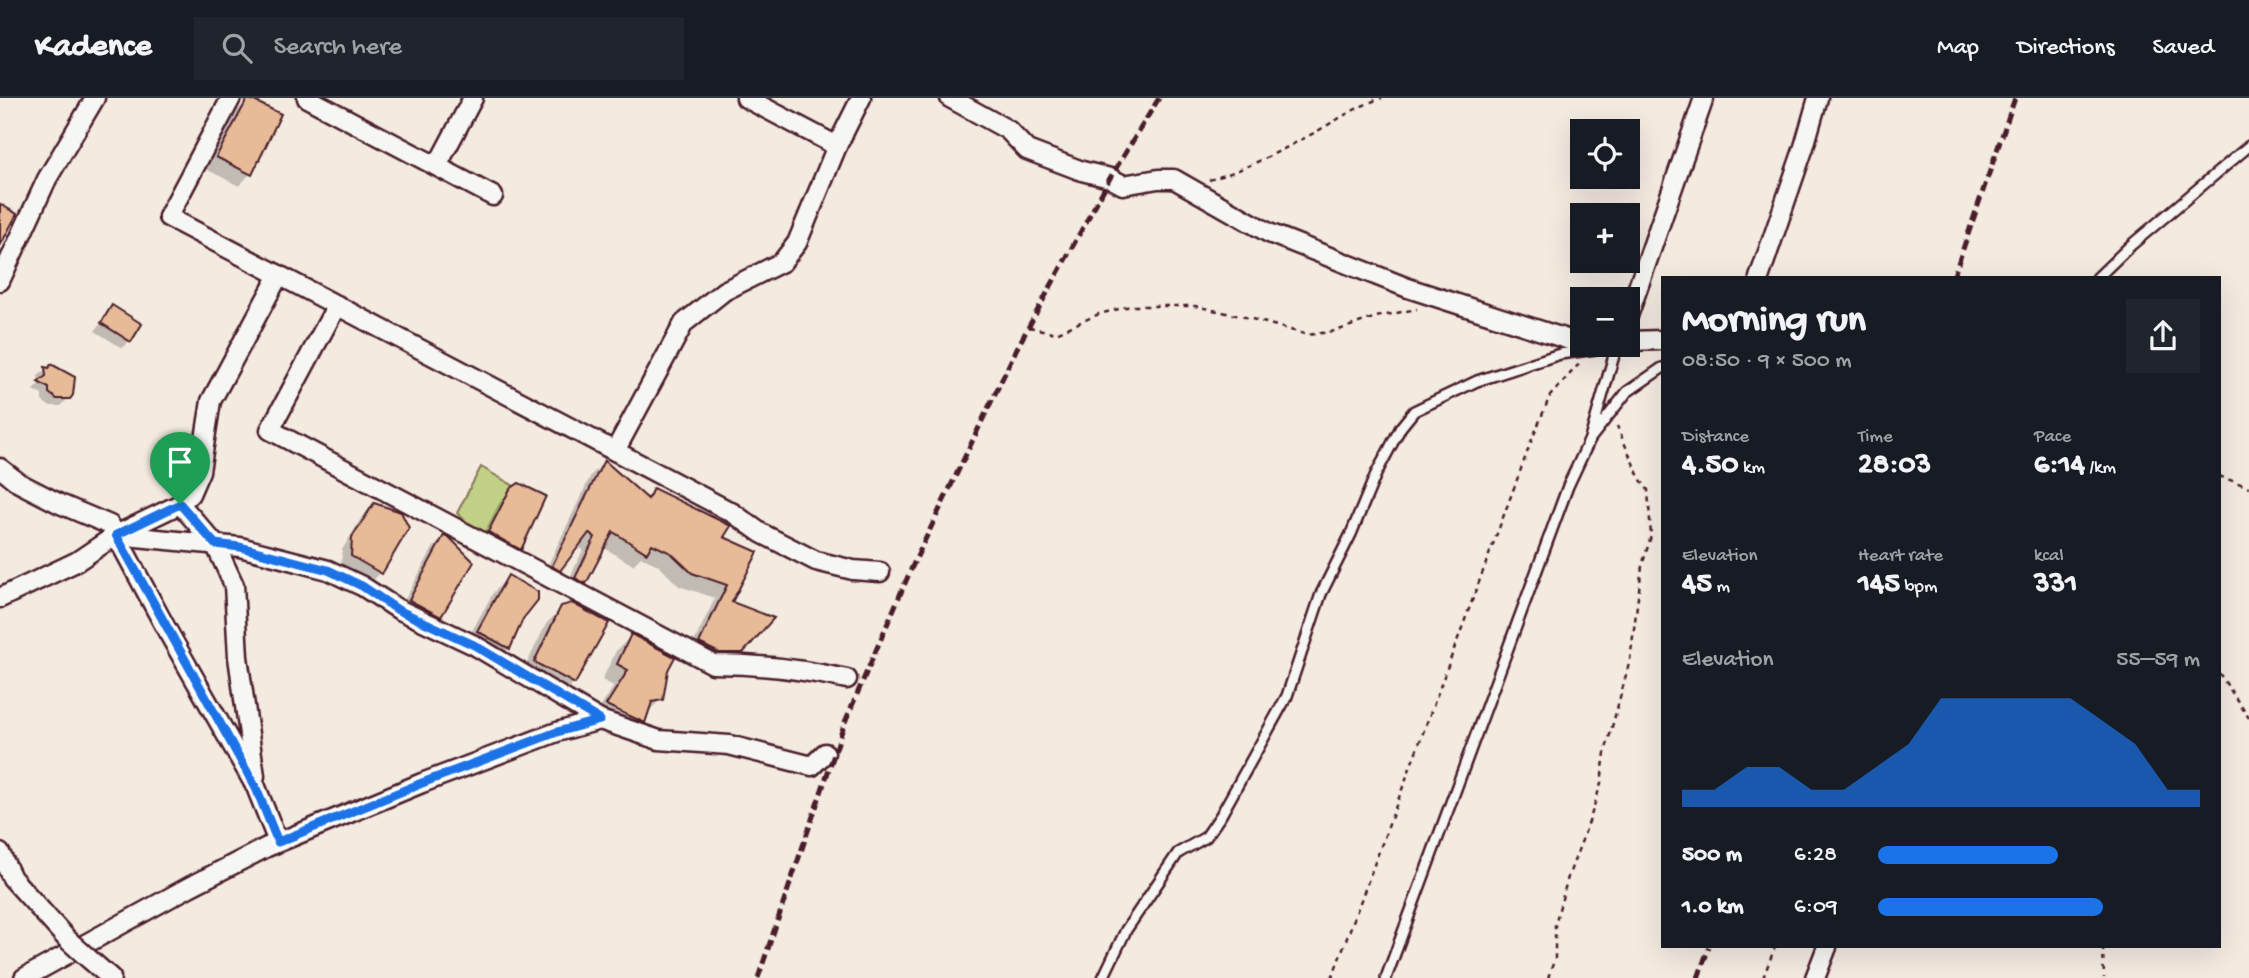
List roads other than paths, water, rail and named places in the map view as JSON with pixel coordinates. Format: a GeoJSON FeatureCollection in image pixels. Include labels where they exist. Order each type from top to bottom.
{"type":"FeatureCollection","features":[{"type":"Feature","properties":{"kind":"street"},"geometry":{"type":"LineString","coordinates":[[0,281],[47,180],[95,98]]}},
{"type":"Feature","properties":{"kind":"street"},"geometry":{"type":"LineString","coordinates":[[231,98],[168,216],[733,513],[761,533],[816,561],[853,570],[880,572]]}},
{"type":"Feature","properties":{"kind":"street"},"geometry":{"type":"LineString","coordinates":[[307,98],[493,196]]}},
{"type":"Feature","properties":{"kind":"street"},"geometry":{"type":"LineString","coordinates":[[437,166],[473,98]]}},
{"type":"Feature","properties":{"kind":"street"},"geometry":{"type":"LineString","coordinates":[[746,98],[837,146]]}},
{"type":"Feature","properties":{"kind":"street"},"geometry":{"type":"LineString","coordinates":[[615,451],[684,323],[724,291],[782,262],[797,243],[837,146],[861,98]]}},
{"type":"Feature","properties":{"kind":"street"},"geometry":{"type":"LineString","coordinates":[[950,98],[1008,130],[1027,150],[1082,171],[1110,178],[1123,185],[1158,179],[1174,180],[1269,233],[1437,297],[1570,340]]}},
{"type":"Feature","properties":{"kind":"street"},"geometry":{"type":"LineString","coordinates":[[1638,287],[1704,98]]}},
{"type":"Feature","properties":{"kind":"street"},"geometry":{"type":"LineString","coordinates":[[1760,276],[1818,98]]}},
{"type":"Feature","properties":{"kind":"street"},"geometry":{"type":"LineString","coordinates":[[0,598],[76,562],[116,535],[180,504],[190,494],[200,471],[211,401],[279,275]]}},
{"type":"Feature","properties":{"kind":"street"},"geometry":{"type":"LineString","coordinates":[[337,305],[270,430],[713,664],[761,664],[804,669],[847,679]]}},
{"type":"Feature","properties":{"kind":"street"},"geometry":{"type":"LineString","coordinates":[[1640,341],[1661,340]]}},
{"type":"Feature","properties":{"kind":"street"},"geometry":{"type":"LineString","coordinates":[[0,468],[19,483],[110,525],[256,788],[278,842]]}},
{"type":"Feature","properties":{"kind":"street"},"geometry":{"type":"LineString","coordinates":[[180,504],[215,544],[234,585],[238,657],[256,788]]}},
{"type":"Feature","properties":{"kind":"street"},"geometry":{"type":"LineString","coordinates":[[116,535],[240,547],[328,570],[362,586],[398,610],[474,645],[600,720],[659,740],[729,746],[812,766],[825,753]]}},
{"type":"Feature","properties":{"kind":"street"},"geometry":{"type":"LineString","coordinates":[[24,978],[189,887],[278,842],[422,783],[557,732],[600,720]]}},
{"type":"Feature","properties":{"kind":"street"},"geometry":{"type":"LineString","coordinates":[[0,853],[12,878],[67,939],[111,978]]}},
{"type":"Feature","properties":{"kind":"street"},"geometry":{"type":"LineString","coordinates":[[1815,978],[1827,948]]}},
{"type":"Feature","properties":{"kind":"lane"},"geometry":{"type":"LineString","coordinates":[[2099,276],[2130,246],[2249,146]]}},
{"type":"Feature","properties":{"kind":"lane"},"geometry":{"type":"LineString","coordinates":[[1104,978],[1126,930],[1178,853],[1206,837],[1221,815],[1287,696],[1321,594],[1351,534],[1376,474],[1401,428],[1414,411],[1477,381],[1570,351]]}},
{"type":"Feature","properties":{"kind":"lane"},"geometry":{"type":"LineString","coordinates":[[1387,978],[1568,486],[1590,439],[1614,357]]}},
{"type":"Feature","properties":{"kind":"lane"},"geometry":{"type":"LineString","coordinates":[[1590,439],[1627,392],[1661,369]]}},
{"type":"Feature","properties":{"kind":"railway"},"geometry":{"type":"LineString","coordinates":[[758,978],[845,722],[912,567],[1017,348],[1110,178],[1159,98]]}},
{"type":"Feature","properties":{"kind":"railway"},"geometry":{"type":"LineString","coordinates":[[1954,276],[2015,98]]}},
{"type":"Feature","properties":{"kind":"railway"},"geometry":{"type":"LineString","coordinates":[[1698,978],[1709,948]]}}]}
